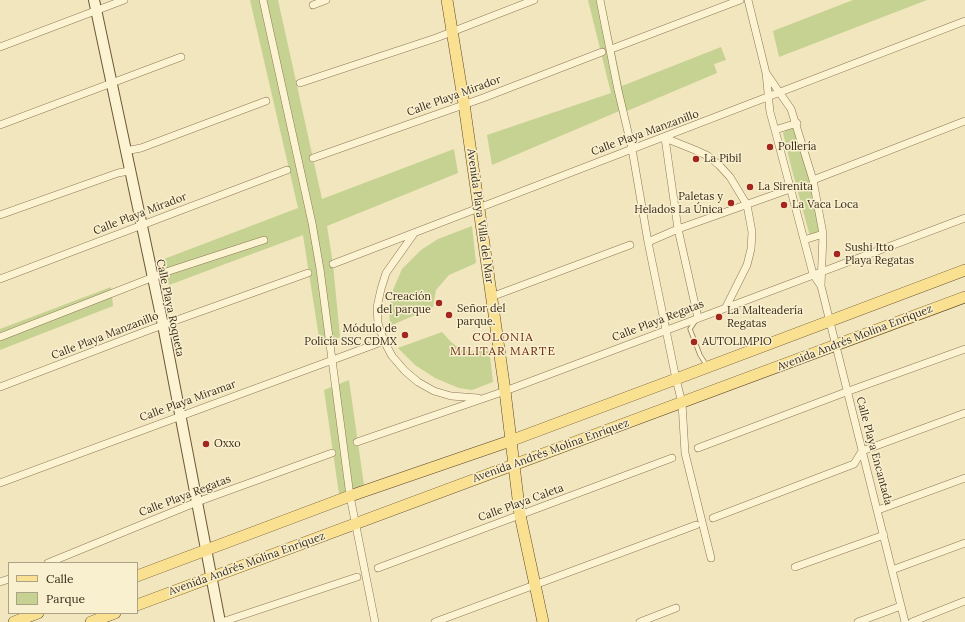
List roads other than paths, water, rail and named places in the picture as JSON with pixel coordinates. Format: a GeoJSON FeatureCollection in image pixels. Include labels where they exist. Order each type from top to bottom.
{"type":"FeatureCollection","features":[{"type":"Feature","properties":{"kind":"main road","name":"Avenida Playa Villa del Mar"},"geometry":{"type":"LineString","coordinates":[[447,0],[464,104],[505,391],[520,514],[543,622]]}},
{"type":"Feature","properties":{"kind":"main road"},"geometry":{"type":"LineString","coordinates":[[138,576],[350,496],[510,441],[965,270]]}},
{"type":"Feature","properties":{"kind":"main road","name":"Avenida Andrés Molina Enríquez"},"geometry":{"type":"LineString","coordinates":[[138,605],[965,297]]}},
{"type":"Feature","properties":{"kind":"main road"},"geometry":{"type":"LineString","coordinates":[[14,622],[35,614]]}},
{"type":"Feature","properties":{"kind":"main road"},"geometry":{"type":"LineString","coordinates":[[91,622],[112,614]]}},
{"type":"Feature","properties":{"kind":"street","name":"Calle Playa Roqueta"},"geometry":{"type":"LineString","coordinates":[[94,0],[162,325],[221,622]]}},
{"type":"Feature","properties":{"kind":"street"},"geometry":{"type":"LineString","coordinates":[[0,47],[124,0]]}},
{"type":"Feature","properties":{"kind":"street"},"geometry":{"type":"LineString","coordinates":[[263,0],[312,223],[350,496],[376,622]]}},
{"type":"Feature","properties":{"kind":"street"},"geometry":{"type":"LineString","coordinates":[[313,5],[326,0]]}},
{"type":"Feature","properties":{"kind":"street"},"geometry":{"type":"LineString","coordinates":[[300,83],[453,31],[534,0]]}},
{"type":"Feature","properties":{"kind":"street"},"geometry":{"type":"LineString","coordinates":[[600,0],[618,90],[632,149],[648,242],[682,403],[685,453],[711,558]]}},
{"type":"Feature","properties":{"kind":"street"},"geometry":{"type":"LineString","coordinates":[[614,48],[740,0]]}},
{"type":"Feature","properties":{"kind":"street","name":"Calle Playa Encantada"},"geometry":{"type":"LineString","coordinates":[[748,0],[766,73],[768,98],[775,130],[813,274],[821,286],[830,320],[846,392],[878,510],[905,622]]}},
{"type":"Feature","properties":{"kind":"street","name":"Calle Playa Manzanillo"},"geometry":{"type":"LineString","coordinates":[[333,264],[632,149],[665,138],[965,21]]}},
{"type":"Feature","properties":{"kind":"street","name":"Calle Playa Mirador"},"geometry":{"type":"LineString","coordinates":[[313,158],[464,104],[602,52]]}},
{"type":"Feature","properties":{"kind":"street"},"geometry":{"type":"LineString","coordinates":[[0,125],[111,82],[181,57]]}},
{"type":"Feature","properties":{"kind":"street","name":"Calle Playa Encantada"},"geometry":{"type":"LineString","coordinates":[[766,73],[781,93],[797,123],[813,180],[823,234],[823,270],[821,286]]}},
{"type":"Feature","properties":{"kind":"street"},"geometry":{"type":"LineString","coordinates":[[126,151],[141,148],[266,101]]}},
{"type":"Feature","properties":{"kind":"street"},"geometry":{"type":"LineString","coordinates":[[813,180],[965,121]]}},
{"type":"Feature","properties":{"kind":"street"},"geometry":{"type":"LineString","coordinates":[[775,130],[797,123]]}},
{"type":"Feature","properties":{"kind":"street"},"geometry":{"type":"LineString","coordinates":[[665,138],[702,153],[719,165],[730,177],[747,205],[752,232],[751,249],[741,280],[726,307]]}},
{"type":"Feature","properties":{"kind":"street"},"geometry":{"type":"LineString","coordinates":[[665,138],[678,228],[698,318]]}},
{"type":"Feature","properties":{"kind":"street","name":"Calle Playa Mirador"},"geometry":{"type":"LineString","coordinates":[[0,279],[288,170]]}},
{"type":"Feature","properties":{"kind":"street"},"geometry":{"type":"LineString","coordinates":[[0,215],[118,173],[129,171]]}},
{"type":"Feature","properties":{"kind":"street"},"geometry":{"type":"LineString","coordinates":[[648,242],[678,228],[790,189]]}},
{"type":"Feature","properties":{"kind":"street","name":"Calle Playa Regatas"},"geometry":{"type":"LineString","coordinates":[[357,442],[505,391],[823,270],[965,218]]}},
{"type":"Feature","properties":{"kind":"street"},"geometry":{"type":"LineString","coordinates":[[413,234],[386,273],[380,289],[377,307],[378,323],[384,342],[392,356],[405,371],[418,382],[434,391],[451,396],[482,398]]}},
{"type":"Feature","properties":{"kind":"street"},"geometry":{"type":"LineString","coordinates":[[804,240],[823,234]]}},
{"type":"Feature","properties":{"kind":"street"},"geometry":{"type":"LineString","coordinates":[[0,337],[152,278],[264,240]]}},
{"type":"Feature","properties":{"kind":"street"},"geometry":{"type":"LineString","coordinates":[[491,298],[630,245]]}},
{"type":"Feature","properties":{"kind":"street","name":"Calle Playa Manzanillo"},"geometry":{"type":"LineString","coordinates":[[0,388],[162,325],[308,273]]}},
{"type":"Feature","properties":{"kind":"street","name":"Calle Playa Miramar"},"geometry":{"type":"LineString","coordinates":[[0,483],[180,415],[384,342]]}},
{"type":"Feature","properties":{"kind":"street"},"geometry":{"type":"LineString","coordinates":[[698,448],[965,349]]}},
{"type":"Feature","properties":{"kind":"street"},"geometry":{"type":"LineString","coordinates":[[713,518],[854,464],[862,452],[965,413]]}},
{"type":"Feature","properties":{"kind":"street","name":"Calle Playa Regatas"},"geometry":{"type":"LineString","coordinates":[[50,562],[197,502],[332,453]]}},
{"type":"Feature","properties":{"kind":"street","name":"Calle Playa Caleta"},"geometry":{"type":"LineString","coordinates":[[378,568],[672,458]]}},
{"type":"Feature","properties":{"kind":"street"},"geometry":{"type":"LineString","coordinates":[[878,510],[965,478]]}},
{"type":"Feature","properties":{"kind":"street"},"geometry":{"type":"LineString","coordinates":[[435,622],[696,525]]}},
{"type":"Feature","properties":{"kind":"street"},"geometry":{"type":"LineString","coordinates":[[794,567],[884,535]]}},
{"type":"Feature","properties":{"kind":"street"},"geometry":{"type":"LineString","coordinates":[[892,570],[965,543]]}},
{"type":"Feature","properties":{"kind":"street"},"geometry":{"type":"LineString","coordinates":[[221,622],[357,577]]}},
{"type":"Feature","properties":{"kind":"street"},"geometry":{"type":"LineString","coordinates":[[912,622],[965,601]]}},
{"type":"Feature","properties":{"kind":"street"},"geometry":{"type":"LineString","coordinates":[[858,622],[901,606]]}},
{"type":"Feature","properties":{"kind":"street"},"geometry":{"type":"LineString","coordinates":[[640,622],[676,608]]}},
{"type":"Feature","properties":{"kind":"lane"},"geometry":{"type":"LineString","coordinates":[[698,318],[690,329],[700,355],[707,366]]}},
{"type":"Feature","properties":{"kind":"place","name":"Pollería"},"geometry":{"type":"Point","coordinates":[770,147]}},
{"type":"Feature","properties":{"kind":"place","name":"La Pibil"},"geometry":{"type":"Point","coordinates":[696,159]}},
{"type":"Feature","properties":{"kind":"place","name":"La Sirenita"},"geometry":{"type":"Point","coordinates":[750,187]}},
{"type":"Feature","properties":{"kind":"place","name":"Paletas y Helados La Única"},"geometry":{"type":"Point","coordinates":[731,203]}},
{"type":"Feature","properties":{"kind":"place","name":"La Vaca Loca"},"geometry":{"type":"Point","coordinates":[784,205]}},
{"type":"Feature","properties":{"kind":"place","name":"Sushi Itto Playa Regatas"},"geometry":{"type":"Point","coordinates":[837,254]}},
{"type":"Feature","properties":{"kind":"place","name":"Creación del parque"},"geometry":{"type":"Point","coordinates":[439,303]}},
{"type":"Feature","properties":{"kind":"place","name":"Señor del parque."},"geometry":{"type":"Point","coordinates":[449,315]}},
{"type":"Feature","properties":{"kind":"place","name":"La Malteadería Regatas"},"geometry":{"type":"Point","coordinates":[719,317]}},
{"type":"Feature","properties":{"kind":"place","name":"Módulo de Policía SSC CDMX"},"geometry":{"type":"Point","coordinates":[405,335]}},
{"type":"Feature","properties":{"kind":"place","name":"AUTOLIMPIO"},"geometry":{"type":"Point","coordinates":[694,342]}},
{"type":"Feature","properties":{"kind":"place","name":"Oxxo"},"geometry":{"type":"Point","coordinates":[206,444]}},
{"type":"Feature","properties":{"kind":"district","name":"COLONIA MILITAR MARTE"},"geometry":{"type":"Point","coordinates":[503,345]}}]}
